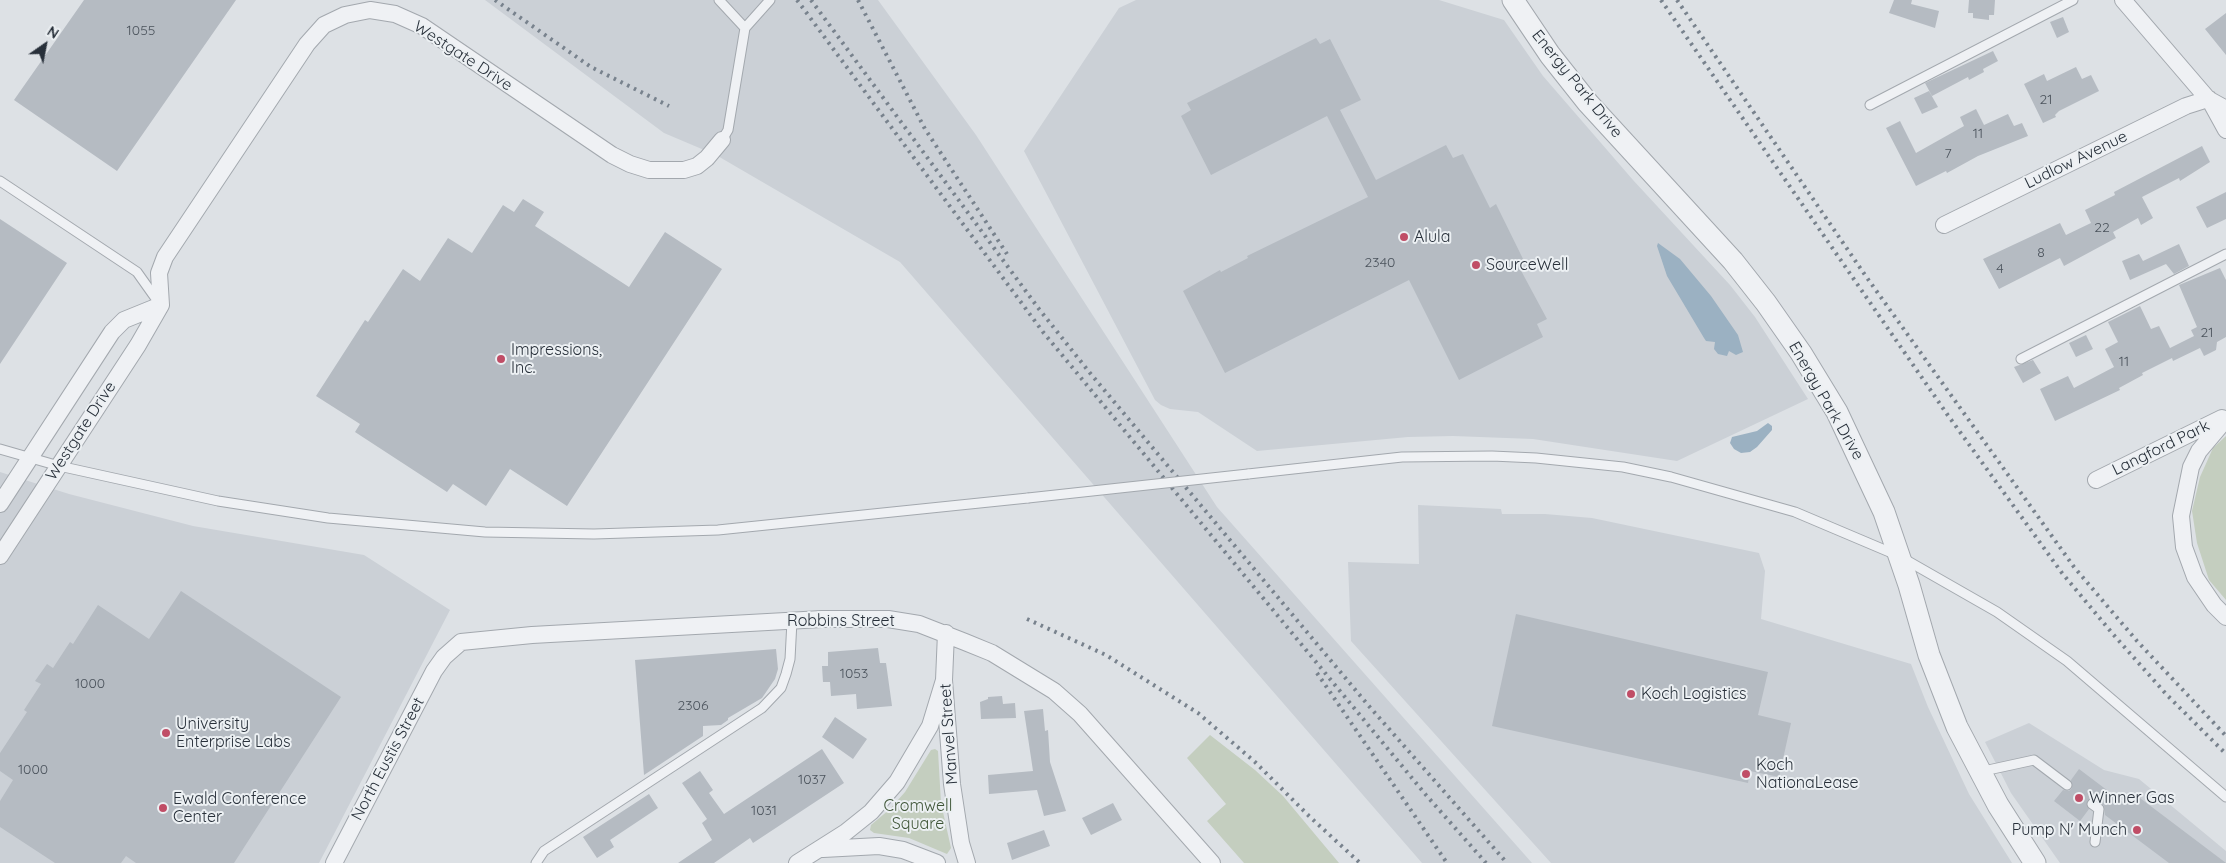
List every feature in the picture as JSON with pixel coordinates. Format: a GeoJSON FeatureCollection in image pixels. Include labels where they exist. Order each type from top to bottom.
{"type":"FeatureCollection","features":[{"type":"Feature","properties":{"kind":"street","name":"Energy Park Drive"},"geometry":{"type":"LineString","coordinates":[[1513,0],[1550,55],[1588,103],[1733,261],[1766,303],[1796,346],[1836,412],[1857,452],[1884,512],[1900,556],[1942,691],[1979,772],[2035,863]]}},
{"type":"Feature","properties":{"kind":"street"},"geometry":{"type":"LineString","coordinates":[[2123,0],[2208,99],[2226,130]]}},
{"type":"Feature","properties":{"kind":"street","name":"Westgate Drive"},"geometry":{"type":"LineString","coordinates":[[0,556],[138,345],[161,305],[160,273],[165,257],[307,44],[324,25],[345,15],[370,10],[395,14],[422,26],[612,155],[630,164],[649,170],[684,170],[697,166],[707,158],[722,140]]}},
{"type":"Feature","properties":{"kind":"street"},"geometry":{"type":"LineString","coordinates":[[2208,99],[2226,109]]}},
{"type":"Feature","properties":{"kind":"street","name":"Ludlow Avenue"},"geometry":{"type":"LineString","coordinates":[[1944,225],[2186,106],[2208,99]]}},
{"type":"Feature","properties":{"kind":"street","name":"Westgate Drive"},"geometry":{"type":"LineString","coordinates":[[0,504],[112,332],[124,320],[161,305]]}},
{"type":"Feature","properties":{"kind":"street","name":"Langford Park"},"geometry":{"type":"LineString","coordinates":[[2096,480],[2226,417]]}},
{"type":"Feature","properties":{"kind":"street","name":"Langford Park"},"geometry":{"type":"LineString","coordinates":[[2226,417],[2199,451],[2191,466],[2181,516],[2184,547],[2195,577],[2214,605],[2226,617]]}},
{"type":"Feature","properties":{"kind":"street","name":"Robbins Street"},"geometry":{"type":"LineString","coordinates":[[444,657],[461,642],[485,639],[792,621],[888,619],[919,624],[946,633],[992,654],[1054,691],[1080,714],[1212,863]]}},
{"type":"Feature","properties":{"kind":"street","name":"Manvel Street"},"geometry":{"type":"LineString","coordinates":[[946,633],[944,680],[955,814],[968,863]]}},
{"type":"Feature","properties":{"kind":"street","name":"North Eustis Street"},"geometry":{"type":"LineString","coordinates":[[334,863],[434,671],[444,657]]}},
{"type":"Feature","properties":{"kind":"street"},"geometry":{"type":"LineString","coordinates":[[797,863],[846,832],[871,812],[896,782],[930,726],[944,680]]}},
{"type":"Feature","properties":{"kind":"street"},"geometry":{"type":"LineString","coordinates":[[818,849],[848,846],[879,846],[903,850],[936,863]]}},
{"type":"Feature","properties":{"kind":"lane"},"geometry":{"type":"LineString","coordinates":[[720,0],[745,28]]}},
{"type":"Feature","properties":{"kind":"lane"},"geometry":{"type":"LineString","coordinates":[[722,140],[728,130],[745,28],[770,0]]}},
{"type":"Feature","properties":{"kind":"lane"},"geometry":{"type":"LineString","coordinates":[[1870,105],[2072,0]]}},
{"type":"Feature","properties":{"kind":"lane"},"geometry":{"type":"LineString","coordinates":[[0,181],[137,272],[161,305]]}},
{"type":"Feature","properties":{"kind":"lane"},"geometry":{"type":"LineString","coordinates":[[2021,359],[2226,254]]}},
{"type":"Feature","properties":{"kind":"lane"},"geometry":{"type":"LineString","coordinates":[[0,448],[59,466],[170,492],[276,511],[425,528],[541,534],[658,533],[718,530],[1402,457],[1492,456],[1581,462],[1672,477],[1756,499],[1828,524],[1900,556],[1965,592],[2067,661],[2226,797]]}},
{"type":"Feature","properties":{"kind":"lane"},"geometry":{"type":"LineString","coordinates":[[536,863],[544,851],[762,708],[781,688],[786,674],[790,659],[792,621]]}},
{"type":"Feature","properties":{"kind":"lane"},"geometry":{"type":"LineString","coordinates":[[1979,772],[2034,760],[2067,785]]}},
{"type":"Feature","properties":{"kind":"lane"},"geometry":{"type":"LineString","coordinates":[[2092,804],[2099,809],[2095,842]]}},
{"type":"Feature","properties":{"kind":"shaded area"},"geometry":{"type":"Polygon","coordinates":[[[485,0],[878,0],[976,135],[1217,507],[1532,863],[1422,863],[900,262],[716,155],[664,133],[485,0]]]}},
{"type":"Feature","properties":{"kind":"shaded area"},"geometry":{"type":"Polygon","coordinates":[[[1136,0],[1439,0],[1504,20],[1543,76],[1633,180],[1730,285],[1755,317],[1808,399],[1677,461],[1533,439],[1453,436],[1408,437],[1257,451],[1198,412],[1170,409],[1161,405],[1155,400],[1024,151],[1119,8],[1136,0]]]}},
{"type":"Feature","properties":{"kind":"shaded area"},"geometry":{"type":"Polygon","coordinates":[[[0,472],[69,494],[193,526],[364,555],[450,610],[319,863],[0,863],[0,472]]]}},
{"type":"Feature","properties":{"kind":"shaded area"},"geometry":{"type":"Polygon","coordinates":[[[1418,505],[1501,509],[1502,514],[1545,514],[1592,518],[1759,553],[1765,571],[1761,619],[1911,664],[1928,707],[1969,794],[2012,863],[1551,863],[1351,641],[1348,562],[1419,564],[1418,505]]]}},
{"type":"Feature","properties":{"kind":"shaded area"},"geometry":{"type":"Polygon","coordinates":[[[2029,723],[2104,770],[2139,779],[2226,851],[2226,863],[2060,863],[2011,793],[1985,742],[2029,723]]]}},
{"type":"Feature","properties":{"kind":"green space"},"geometry":{"type":"Polygon","coordinates":[[[2226,436],[2226,600],[2209,580],[2197,543],[2192,511],[2200,477],[2213,448],[2226,436]]]}},
{"type":"Feature","properties":{"kind":"green space"},"geometry":{"type":"Polygon","coordinates":[[[1210,735],[1255,770],[1283,796],[1339,863],[1244,863],[1207,821],[1226,804],[1187,758],[1210,735]]]}},
{"type":"Feature","properties":{"kind":"green space","name":"Cromwell Square"},"geometry":{"type":"Polygon","coordinates":[[[935,749],[938,751],[941,803],[951,848],[947,854],[909,838],[874,833],[870,830],[871,825],[890,809],[905,792],[931,750],[935,749]]]}},
{"type":"Feature","properties":{"kind":"water"},"geometry":{"type":"Polygon","coordinates":[[[1658,243],[1680,259],[1711,296],[1738,335],[1743,352],[1736,355],[1729,351],[1727,356],[1718,354],[1714,349],[1715,342],[1706,341],[1667,276],[1657,246],[1658,243]]]}},
{"type":"Feature","properties":{"kind":"water"},"geometry":{"type":"Polygon","coordinates":[[[1768,423],[1772,426],[1772,430],[1750,452],[1741,453],[1734,449],[1730,443],[1732,437],[1757,431],[1768,423]]]}},
{"type":"Feature","properties":{"kind":"building"},"geometry":{"type":"Polygon","coordinates":[[[84,0],[236,0],[117,171],[14,100],[84,0]]]}},
{"type":"Feature","properties":{"kind":"building"},"geometry":{"type":"Polygon","coordinates":[[[1894,0],[1912,0],[1911,4],[1939,11],[1935,28],[1889,13],[1894,0]]]}},
{"type":"Feature","properties":{"kind":"building"},"geometry":{"type":"Polygon","coordinates":[[[1969,0],[1995,0],[1994,15],[1989,15],[1989,20],[1973,18],[1973,13],[1968,13],[1969,0]]]}},
{"type":"Feature","properties":{"kind":"building"},"geometry":{"type":"Polygon","coordinates":[[[2226,13],[2226,55],[2205,29],[2226,13]]]}},
{"type":"Feature","properties":{"kind":"building"},"geometry":{"type":"Polygon","coordinates":[[[2063,17],[2069,32],[2057,38],[2050,22],[2063,17]]]}},
{"type":"Feature","properties":{"kind":"building"},"geometry":{"type":"Polygon","coordinates":[[[1316,38],[1320,44],[1330,39],[1361,100],[1340,110],[1376,180],[1446,145],[1453,158],[1463,154],[1490,208],[1496,204],[1524,261],[1518,265],[1547,319],[1537,324],[1543,337],[1459,380],[1409,280],[1225,373],[1183,291],[1220,270],[1221,272],[1248,258],[1247,256],[1368,197],[1327,116],[1211,175],[1181,116],[1191,110],[1187,103],[1316,38]]]}},
{"type":"Feature","properties":{"kind":"building"},"geometry":{"type":"Polygon","coordinates":[[[1993,51],[1998,61],[1983,69],[1984,72],[1969,80],[1968,77],[1932,96],[1925,83],[1993,51]]]}},
{"type":"Feature","properties":{"kind":"building"},"geometry":{"type":"Polygon","coordinates":[[[2076,67],[2082,79],[2091,75],[2099,91],[2059,111],[2055,115],[2056,117],[2043,123],[2024,84],[2044,74],[2047,81],[2076,67]]]}},
{"type":"Feature","properties":{"kind":"building"},"geometry":{"type":"Polygon","coordinates":[[[1929,91],[1938,107],[1922,114],[1914,98],[1929,91]]]}},
{"type":"Feature","properties":{"kind":"building"},"geometry":{"type":"Polygon","coordinates":[[[1976,109],[1984,125],[2008,114],[2014,126],[2022,123],[2028,136],[1978,156],[1947,173],[1946,171],[1916,186],[1886,128],[1900,121],[1916,153],[1964,126],[1960,117],[1976,109]]]}},
{"type":"Feature","properties":{"kind":"building"},"geometry":{"type":"Polygon","coordinates":[[[2202,146],[2210,162],[2180,181],[2179,178],[2142,197],[2153,218],[2141,225],[2138,218],[2113,232],[2116,238],[2064,266],[2060,258],[1999,289],[1983,259],[2060,223],[2066,235],[2091,223],[2085,210],[2115,195],[2114,192],[2202,146]]]}},
{"type":"Feature","properties":{"kind":"building"},"geometry":{"type":"Polygon","coordinates":[[[2226,192],[2226,219],[2207,228],[2196,207],[2226,192]]]}},
{"type":"Feature","properties":{"kind":"building","name":"Impressions, Inc."},"geometry":{"type":"Polygon","coordinates":[[[523,199],[544,212],[535,226],[629,287],[665,232],[722,269],[567,506],[510,469],[486,506],[453,484],[447,492],[355,432],[360,424],[316,396],[365,320],[368,322],[403,269],[420,281],[448,238],[472,253],[503,205],[514,212],[523,199]]]}},
{"type":"Feature","properties":{"kind":"building"},"geometry":{"type":"Polygon","coordinates":[[[0,219],[67,263],[0,364],[0,219]]]}},
{"type":"Feature","properties":{"kind":"building"},"geometry":{"type":"Polygon","coordinates":[[[2179,244],[2189,266],[2174,274],[2166,264],[2130,280],[2122,261],[2139,254],[2143,261],[2179,244]]]}},
{"type":"Feature","properties":{"kind":"building"},"geometry":{"type":"Polygon","coordinates":[[[2220,268],[2226,280],[2226,337],[2217,342],[2216,350],[2204,356],[2200,348],[2173,361],[2172,358],[2142,373],[2143,375],[2119,388],[2120,390],[2055,421],[2040,389],[2068,376],[2074,388],[2114,367],[2105,349],[2118,342],[2108,322],[2140,306],[2151,329],[2159,326],[2170,348],[2194,336],[2191,330],[2197,327],[2179,285],[2220,268]]]}},
{"type":"Feature","properties":{"kind":"building"},"geometry":{"type":"Polygon","coordinates":[[[2086,335],[2093,349],[2076,357],[2069,343],[2086,335]]]}},
{"type":"Feature","properties":{"kind":"building"},"geometry":{"type":"Polygon","coordinates":[[[2033,360],[2041,373],[2023,383],[2014,367],[2033,360]]]}},
{"type":"Feature","properties":{"kind":"building","name":"University Enterprise Labs"},"geometry":{"type":"Polygon","coordinates":[[[181,591],[341,697],[234,863],[136,863],[126,856],[121,863],[55,863],[0,827],[0,801],[13,780],[0,771],[0,753],[27,712],[24,710],[41,684],[35,681],[47,664],[53,668],[70,642],[73,644],[98,605],[149,639],[181,591]]]}},
{"type":"Feature","properties":{"kind":"building","name":"Koch Logistics"},"geometry":{"type":"Polygon","coordinates":[[[1516,614],[1768,672],[1758,715],[1791,723],[1779,777],[1750,771],[1748,783],[1492,726],[1516,614]]]}},
{"type":"Feature","properties":{"kind":"building"},"geometry":{"type":"Polygon","coordinates":[[[878,648],[880,663],[886,663],[892,706],[857,709],[856,694],[831,696],[830,682],[823,682],[822,666],[828,666],[828,652],[878,648]]]}},
{"type":"Feature","properties":{"kind":"building"},"geometry":{"type":"Polygon","coordinates":[[[776,649],[778,669],[775,679],[762,698],[728,718],[721,725],[703,726],[703,736],[644,775],[635,660],[776,649]]]}},
{"type":"Feature","properties":{"kind":"building"},"geometry":{"type":"Polygon","coordinates":[[[1002,696],[1003,704],[1015,703],[1016,718],[981,719],[980,702],[988,699],[988,697],[1002,696]]]}},
{"type":"Feature","properties":{"kind":"building"},"geometry":{"type":"Polygon","coordinates":[[[1043,709],[1045,731],[1048,730],[1050,762],[1066,811],[1044,816],[1037,790],[989,794],[988,775],[1033,771],[1024,711],[1043,709]]]}},
{"type":"Feature","properties":{"kind":"building"},"geometry":{"type":"Polygon","coordinates":[[[835,717],[867,739],[853,759],[822,737],[835,717]]]}},
{"type":"Feature","properties":{"kind":"building"},"geometry":{"type":"Polygon","coordinates":[[[822,749],[844,783],[753,843],[750,838],[714,863],[678,863],[712,840],[702,823],[707,819],[682,783],[700,771],[713,790],[709,793],[724,814],[822,749]]]}},
{"type":"Feature","properties":{"kind":"building"},"geometry":{"type":"Polygon","coordinates":[[[2079,769],[2124,803],[2132,792],[2226,863],[2169,863],[2105,815],[2104,806],[2093,798],[2087,801],[2089,809],[2080,821],[2054,801],[2063,790],[2069,791],[2072,788],[2071,780],[2079,769]]]}},
{"type":"Feature","properties":{"kind":"building"},"geometry":{"type":"Polygon","coordinates":[[[649,794],[658,808],[610,840],[614,847],[597,858],[583,837],[649,794]]]}},
{"type":"Feature","properties":{"kind":"building"},"geometry":{"type":"Polygon","coordinates":[[[1113,803],[1122,820],[1091,835],[1082,818],[1113,803]]]}},
{"type":"Feature","properties":{"kind":"building"},"geometry":{"type":"Polygon","coordinates":[[[1044,830],[1050,846],[1012,860],[1007,843],[1044,830]]]}},
{"type":"Feature","properties":{"kind":"railway"},"geometry":{"type":"LineString","coordinates":[[495,0],[591,67],[669,106]]}},
{"type":"Feature","properties":{"kind":"railway"},"geometry":{"type":"LineString","coordinates":[[797,0],[1043,332],[1426,795],[1486,863]]}},
{"type":"Feature","properties":{"kind":"railway"},"geometry":{"type":"LineString","coordinates":[[811,0],[1039,309],[1090,373],[1368,705],[1507,863]]}},
{"type":"Feature","properties":{"kind":"railway"},"geometry":{"type":"LineString","coordinates":[[858,0],[925,129],[1007,254]]}},
{"type":"Feature","properties":{"kind":"railway"},"geometry":{"type":"LineString","coordinates":[[1661,0],[1947,414],[2062,573],[2166,694],[2226,754]]}},
{"type":"Feature","properties":{"kind":"railway"},"geometry":{"type":"LineString","coordinates":[[1677,0],[1865,275],[2074,567],[2137,641],[2226,736]]}},
{"type":"Feature","properties":{"kind":"railway"},"geometry":{"type":"LineString","coordinates":[[1027,619],[1106,655],[1198,713],[1255,762],[1360,863]]}},
{"type":"Feature","properties":{"kind":"railway"},"geometry":{"type":"LineString","coordinates":[[1317,673],[1447,863]]}},
{"type":"Feature","properties":{"kind":"place","name":"Alula"},"geometry":{"type":"Point","coordinates":[1404,237]}},
{"type":"Feature","properties":{"kind":"place","name":"SourceWell"},"geometry":{"type":"Point","coordinates":[1476,265]}},
{"type":"Feature","properties":{"kind":"place","name":"Impressions, Inc."},"geometry":{"type":"Point","coordinates":[501,359]}},
{"type":"Feature","properties":{"kind":"place","name":"Koch Logistics"},"geometry":{"type":"Point","coordinates":[1631,694]}},
{"type":"Feature","properties":{"kind":"place","name":"University Enterprise Labs"},"geometry":{"type":"Point","coordinates":[166,733]}},
{"type":"Feature","properties":{"kind":"place","name":"Koch NationaLease"},"geometry":{"type":"Point","coordinates":[1746,774]}},
{"type":"Feature","properties":{"kind":"place","name":"Winner Gas"},"geometry":{"type":"Point","coordinates":[2079,798]}},
{"type":"Feature","properties":{"kind":"place","name":"Ewald Conference Center"},"geometry":{"type":"Point","coordinates":[163,808]}},
{"type":"Feature","properties":{"kind":"place","name":"Pump N' Munch"},"geometry":{"type":"Point","coordinates":[2137,830]}}]}
